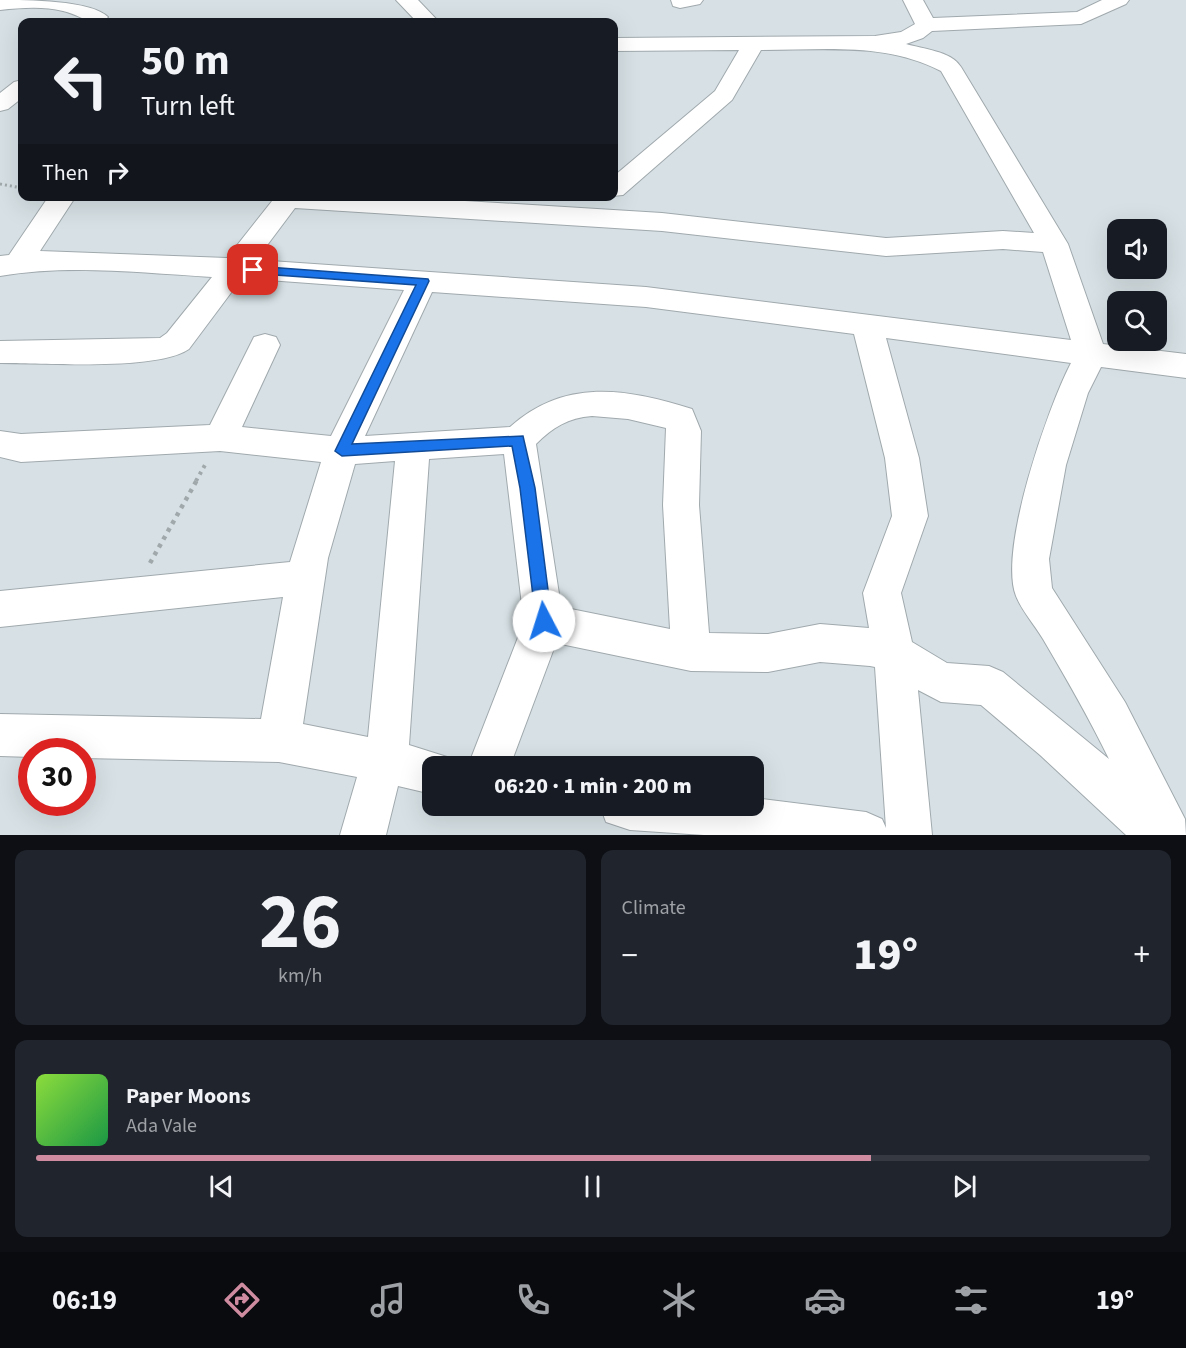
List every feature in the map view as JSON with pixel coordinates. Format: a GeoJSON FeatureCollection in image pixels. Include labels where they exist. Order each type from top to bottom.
{"type":"FeatureCollection","features":[{"type":"Feature","properties":{"kind":"street"},"geometry":{"type":"LineString","coordinates":[[913,0],[926,25]]}},
{"type":"Feature","properties":{"kind":"street"},"geometry":{"type":"LineString","coordinates":[[926,25],[1081,18],[1119,0]]}},
{"type":"Feature","properties":{"kind":"street"},"geometry":{"type":"LineString","coordinates":[[0,4],[50,2],[99,15]]}},
{"type":"Feature","properties":{"kind":"street"},"geometry":{"type":"LineString","coordinates":[[618,44],[874,43],[907,38],[921,32],[926,25]]}},
{"type":"Feature","properties":{"kind":"street"},"geometry":{"type":"LineString","coordinates":[[874,43],[930,57],[950,67],[1054,244],[1091,355],[1072,393],[1049,465],[1030,559],[1034,593],[1110,717],[1169,835]]}},
{"type":"Feature","properties":{"kind":"street"},"geometry":{"type":"LineString","coordinates":[[618,186],[723,95],[753,44]]}},
{"type":"Feature","properties":{"kind":"street"},"geometry":{"type":"LineString","coordinates":[[0,104],[18,90]]}},
{"type":"Feature","properties":{"kind":"street"},"geometry":{"type":"LineString","coordinates":[[9,264],[59,201]]}},
{"type":"Feature","properties":{"kind":"street"},"geometry":{"type":"LineString","coordinates":[[0,352],[147,351],[168,348],[198,316],[287,201]]}},
{"type":"Feature","properties":{"kind":"street"},"geometry":{"type":"LineString","coordinates":[[336,201],[662,222],[886,247],[1003,240],[1054,244]]}},
{"type":"Feature","properties":{"kind":"street"},"geometry":{"type":"LineString","coordinates":[[9,264],[68,260],[234,268],[646,297],[1186,366]]}},
{"type":"Feature","properties":{"kind":"street"},"geometry":{"type":"LineString","coordinates":[[279,741],[303,578],[315,531],[342,451],[423,281]]}},
{"type":"Feature","properties":{"kind":"street"},"geometry":{"type":"LineString","coordinates":[[867,326],[902,458],[910,516],[882,593],[894,653],[909,835]]}},
{"type":"Feature","properties":{"kind":"street"},"geometry":{"type":"LineString","coordinates":[[220,438],[265,345]]}},
{"type":"Feature","properties":{"kind":"street"},"geometry":{"type":"LineString","coordinates":[[7,452],[220,438],[342,451],[518,440],[544,417],[580,403],[630,408],[680,418],[684,431],[681,505],[691,652]]}},
{"type":"Feature","properties":{"kind":"street"},"geometry":{"type":"LineString","coordinates":[[493,756],[544,621],[527,488],[518,440]]}},
{"type":"Feature","properties":{"kind":"street"},"geometry":{"type":"LineString","coordinates":[[363,835],[390,734],[414,445]]}},
{"type":"Feature","properties":{"kind":"street"},"geometry":{"type":"LineString","coordinates":[[0,609],[303,578]]}},
{"type":"Feature","properties":{"kind":"street"},"geometry":{"type":"LineString","coordinates":[[544,621],[691,652],[768,653],[820,643],[870,647],[894,653],[942,682],[989,686],[1055,740],[1159,835]]}},
{"type":"Feature","properties":{"kind":"street"},"geometry":{"type":"LineString","coordinates":[[0,735],[279,741],[422,770]]}},
{"type":"Feature","properties":{"kind":"street"},"geometry":{"type":"LineString","coordinates":[[635,817],[683,810],[866,835]]}},
{"type":"Feature","properties":{"kind":"path"},"geometry":{"type":"LineString","coordinates":[[0,184],[18,187]]}},
{"type":"Feature","properties":{"kind":"path"},"geometry":{"type":"LineString","coordinates":[[132,595],[220,438]]}},
{"type":"Feature","properties":{"kind":"route"},"geometry":{"type":"LineString","coordinates":[[253,270],[423,281],[342,451],[518,440],[527,488],[544,621]]}}]}
